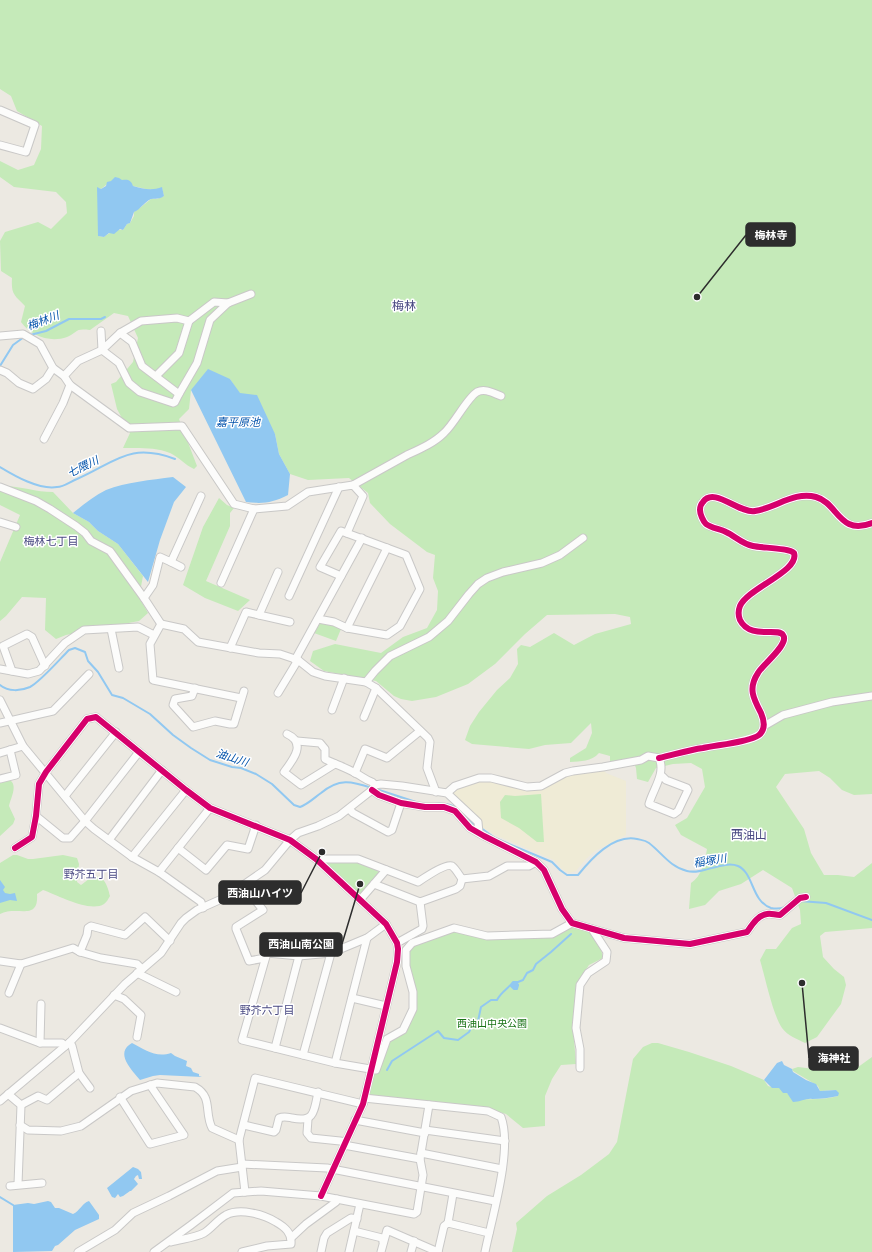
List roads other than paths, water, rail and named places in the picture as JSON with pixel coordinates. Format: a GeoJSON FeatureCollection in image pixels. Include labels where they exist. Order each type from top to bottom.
{"type":"FeatureCollection","features":[{"type":"Feature","properties":{"kind":"street"},"geometry":{"type":"LineString","coordinates":[[0,110],[35,125],[26,152],[0,145]]}},
{"type":"Feature","properties":{"kind":"street"},"geometry":{"type":"LineString","coordinates":[[101,331],[102,350],[119,363],[129,383],[140,392],[172,403],[175,402],[197,363],[210,320],[228,303],[251,294]]}},
{"type":"Feature","properties":{"kind":"street"},"geometry":{"type":"LineString","coordinates":[[156,376],[179,353],[189,321],[214,302],[228,303]]}},
{"type":"Feature","properties":{"kind":"street"},"geometry":{"type":"LineString","coordinates":[[64,376],[78,361],[102,350],[120,333],[141,321],[177,318],[189,321]]}},
{"type":"Feature","properties":{"kind":"street"},"geometry":{"type":"LineString","coordinates":[[120,333],[132,342],[142,366],[179,394]]}},
{"type":"Feature","properties":{"kind":"street"},"geometry":{"type":"LineString","coordinates":[[0,336],[23,334],[40,344],[53,368],[64,376],[70,385],[129,428],[182,426],[234,504],[254,509],[286,506],[308,492],[353,485],[431,443],[455,422],[476,392],[486,390],[501,396]]}},
{"type":"Feature","properties":{"kind":"street"},"geometry":{"type":"LineString","coordinates":[[0,370],[7,373],[19,383],[33,389],[46,379],[53,368]]}},
{"type":"Feature","properties":{"kind":"street"},"geometry":{"type":"LineString","coordinates":[[44,439],[63,403],[70,385]]}},
{"type":"Feature","properties":{"kind":"street"},"geometry":{"type":"LineString","coordinates":[[347,533],[363,496],[353,485]]}},
{"type":"Feature","properties":{"kind":"street"},"geometry":{"type":"LineString","coordinates":[[0,487],[36,501],[50,509],[76,526],[91,541],[110,551],[161,624],[184,629],[198,642],[260,653],[280,654],[297,660],[313,672],[325,676],[366,682],[376,688],[428,738],[430,742],[427,768],[436,792]]}},
{"type":"Feature","properties":{"kind":"street"},"geometry":{"type":"LineString","coordinates":[[289,596],[339,487]]}},
{"type":"Feature","properties":{"kind":"street"},"geometry":{"type":"LineString","coordinates":[[447,793],[455,786],[479,778],[491,778],[527,787],[541,786],[565,773],[573,771],[603,768],[640,760],[648,756],[659,758],[758,736],[764,726],[763,717],[753,699],[753,687],[758,673],[782,646],[785,637],[779,632],[762,632],[747,628],[742,624],[738,611],[740,605],[753,591],[787,570],[795,556],[792,551],[788,550],[766,549],[744,544],[727,532],[706,524],[702,518],[700,505],[704,499],[710,496],[718,497],[740,509],[754,512],[770,508],[795,496],[806,495],[824,500],[840,519],[848,523],[861,526],[872,523]]}},
{"type":"Feature","properties":{"kind":"street"},"geometry":{"type":"LineString","coordinates":[[171,562],[201,496]]}},
{"type":"Feature","properties":{"kind":"street"},"geometry":{"type":"LineString","coordinates":[[221,583],[254,509]]}},
{"type":"Feature","properties":{"kind":"street"},"geometry":{"type":"LineString","coordinates":[[0,522],[16,527]]}},
{"type":"Feature","properties":{"kind":"street"},"geometry":{"type":"LineString","coordinates":[[318,618],[334,622],[346,628],[387,635],[400,626],[420,590],[406,555],[340,531],[320,567],[341,576]]}},
{"type":"Feature","properties":{"kind":"street"},"geometry":{"type":"LineString","coordinates":[[278,693],[362,538]]}},
{"type":"Feature","properties":{"kind":"street"},"geometry":{"type":"LineString","coordinates":[[366,682],[390,656],[429,637],[448,621],[478,584],[487,578],[503,572],[542,563],[560,555],[583,538]]}},
{"type":"Feature","properties":{"kind":"street"},"geometry":{"type":"LineString","coordinates":[[346,628],[388,548]]}},
{"type":"Feature","properties":{"kind":"street"},"geometry":{"type":"LineString","coordinates":[[144,598],[153,585],[160,557],[181,567]]}},
{"type":"Feature","properties":{"kind":"street"},"geometry":{"type":"LineString","coordinates":[[259,615],[278,572]]}},
{"type":"Feature","properties":{"kind":"street"},"geometry":{"type":"LineString","coordinates":[[230,648],[246,612],[290,622]]}},
{"type":"Feature","properties":{"kind":"street"},"geometry":{"type":"LineString","coordinates":[[161,624],[150,644],[152,680],[241,698]]}},
{"type":"Feature","properties":{"kind":"street"},"geometry":{"type":"LineString","coordinates":[[0,669],[28,674],[40,672],[65,643],[84,630],[138,627],[154,635]]}},
{"type":"Feature","properties":{"kind":"street"},"geometry":{"type":"LineString","coordinates":[[111,629],[119,668]]}},
{"type":"Feature","properties":{"kind":"street"},"geometry":{"type":"LineString","coordinates":[[12,671],[3,646],[27,634],[32,637],[45,666]]}},
{"type":"Feature","properties":{"kind":"street"},"geometry":{"type":"LineString","coordinates":[[0,723],[54,711],[89,674]]}},
{"type":"Feature","properties":{"kind":"street"},"geometry":{"type":"LineString","coordinates":[[332,710],[344,678]]}},
{"type":"Feature","properties":{"kind":"street"},"geometry":{"type":"LineString","coordinates":[[195,688],[192,696],[175,699],[173,705],[193,727],[215,721],[234,724],[244,690]]}},
{"type":"Feature","properties":{"kind":"street"},"geometry":{"type":"LineString","coordinates":[[364,717],[376,688]]}},
{"type":"Feature","properties":{"kind":"street"},"geometry":{"type":"LineString","coordinates":[[764,726],[783,715],[832,702],[872,696]]}},
{"type":"Feature","properties":{"kind":"street"},"geometry":{"type":"LineString","coordinates":[[0,700],[23,746],[85,821],[132,857],[159,872],[201,902],[203,908]]}},
{"type":"Feature","properties":{"kind":"street"},"geometry":{"type":"LineString","coordinates":[[15,848],[32,837],[36,816],[39,784],[46,772],[87,719],[96,717],[210,808],[256,825],[290,840],[316,859],[386,924],[397,943],[397,962],[364,1101],[321,1196]]}},
{"type":"Feature","properties":{"kind":"street"},"geometry":{"type":"LineString","coordinates":[[355,773],[365,749],[387,758],[420,731]]}},
{"type":"Feature","properties":{"kind":"street"},"geometry":{"type":"LineString","coordinates":[[65,796],[116,732]]}},
{"type":"Feature","properties":{"kind":"street"},"geometry":{"type":"LineString","coordinates":[[287,734],[295,738],[297,741],[320,743],[326,749],[325,759],[355,773],[365,780],[372,782],[373,788],[379,795],[401,803],[425,807],[444,806],[455,811],[470,828],[536,862],[544,870],[562,909],[572,923],[624,938],[690,944],[747,932],[759,918],[767,913],[780,915],[803,897]]}},
{"type":"Feature","properties":{"kind":"street"},"geometry":{"type":"LineString","coordinates":[[297,741],[296,756],[284,772],[301,785],[335,764]]}},
{"type":"Feature","properties":{"kind":"street"},"geometry":{"type":"LineString","coordinates":[[0,753],[23,746]]}},
{"type":"Feature","properties":{"kind":"street"},"geometry":{"type":"LineString","coordinates":[[0,779],[16,775],[10,750]]}},
{"type":"Feature","properties":{"kind":"street"},"geometry":{"type":"LineString","coordinates":[[36,816],[63,838],[70,838],[139,752]]}},
{"type":"Feature","properties":{"kind":"street"},"geometry":{"type":"LineString","coordinates":[[659,758],[661,763],[661,775],[649,804],[674,814],[678,811],[688,790],[687,788],[666,780],[661,775]]}},
{"type":"Feature","properties":{"kind":"street"},"geometry":{"type":"LineString","coordinates":[[109,840],[162,770]]}},
{"type":"Feature","properties":{"kind":"street"},"geometry":{"type":"LineString","coordinates":[[0,1101],[67,1044],[114,995],[139,971],[161,953],[180,923],[191,914],[226,897],[266,870],[290,840],[298,833],[339,816],[373,788],[382,784],[447,793],[478,822],[480,833]]}},
{"type":"Feature","properties":{"kind":"street"},"geometry":{"type":"LineString","coordinates":[[132,857],[186,790]]}},
{"type":"Feature","properties":{"kind":"street"},"geometry":{"type":"LineString","coordinates":[[349,809],[353,813],[388,832],[392,830],[401,803]]}},
{"type":"Feature","properties":{"kind":"street"},"geometry":{"type":"LineString","coordinates":[[159,872],[210,808]]}},
{"type":"Feature","properties":{"kind":"street"},"geometry":{"type":"LineString","coordinates":[[178,848],[206,870],[227,845],[248,849],[256,825]]}},
{"type":"Feature","properties":{"kind":"street"},"geometry":{"type":"LineString","coordinates":[[316,859],[358,860],[418,882],[443,867],[452,866],[462,879]]}},
{"type":"Feature","properties":{"kind":"street"},"geometry":{"type":"LineString","coordinates":[[462,879],[489,876],[507,866],[529,866],[536,862]]}},
{"type":"Feature","properties":{"kind":"street"},"geometry":{"type":"LineString","coordinates":[[360,900],[386,870]]}},
{"type":"Feature","properties":{"kind":"street"},"geometry":{"type":"LineString","coordinates":[[374,884],[420,902],[456,889],[460,886],[462,879]]}},
{"type":"Feature","properties":{"kind":"street"},"geometry":{"type":"LineString","coordinates":[[243,885],[263,910],[236,928],[249,961],[265,958]]}},
{"type":"Feature","properties":{"kind":"street"},"geometry":{"type":"LineString","coordinates":[[397,943],[422,929],[423,926],[420,902]]}},
{"type":"Feature","properties":{"kind":"street"},"geometry":{"type":"LineString","coordinates":[[80,952],[87,935],[88,928],[91,926],[125,935],[146,917],[170,941]]}},
{"type":"Feature","properties":{"kind":"street"},"geometry":{"type":"LineString","coordinates":[[386,924],[367,938],[330,953],[299,956],[267,953],[242,1040],[335,1063],[376,1070],[387,1039],[403,1030],[413,1009],[413,992],[406,966],[406,950],[412,943],[454,928],[487,936],[552,934],[572,923]]}},
{"type":"Feature","properties":{"kind":"street"},"geometry":{"type":"LineString","coordinates":[[580,1068],[580,1049],[576,1028],[580,985],[588,973],[606,960],[607,952],[592,929]]}},
{"type":"Feature","properties":{"kind":"street"},"geometry":{"type":"LineString","coordinates":[[335,1063],[367,938]]}},
{"type":"Feature","properties":{"kind":"street"},"geometry":{"type":"LineString","coordinates":[[0,961],[21,964],[73,948],[80,952],[101,958],[137,964],[139,971],[176,992]]}},
{"type":"Feature","properties":{"kind":"street"},"geometry":{"type":"LineString","coordinates":[[303,1055],[330,953]]}},
{"type":"Feature","properties":{"kind":"street"},"geometry":{"type":"LineString","coordinates":[[275,1048],[299,956]]}},
{"type":"Feature","properties":{"kind":"street"},"geometry":{"type":"LineString","coordinates":[[9,993],[21,964]]}},
{"type":"Feature","properties":{"kind":"street"},"geometry":{"type":"LineString","coordinates":[[114,995],[124,999],[141,1015],[137,1037]]}},
{"type":"Feature","properties":{"kind":"street"},"geometry":{"type":"LineString","coordinates":[[352,998],[386,1006]]}},
{"type":"Feature","properties":{"kind":"street"},"geometry":{"type":"LineString","coordinates":[[40,1043],[41,1004]]}},
{"type":"Feature","properties":{"kind":"street"},"geometry":{"type":"LineString","coordinates":[[0,1028],[40,1043],[62,1043],[72,1046],[79,1073],[90,1088]]}},
{"type":"Feature","properties":{"kind":"street"},"geometry":{"type":"LineString","coordinates":[[21,1105],[38,1096],[48,1100],[79,1073]]}},
{"type":"Feature","properties":{"kind":"street"},"geometry":{"type":"LineString","coordinates":[[245,1192],[239,1140],[255,1078],[364,1101],[429,1105],[488,1111],[501,1117],[505,1141],[502,1168],[485,1252]]}},
{"type":"Feature","properties":{"kind":"street"},"geometry":{"type":"LineString","coordinates":[[20,1125],[28,1130],[62,1131],[81,1126],[120,1097],[131,1091],[157,1083],[195,1087],[199,1089],[207,1098],[208,1119],[212,1128],[239,1140]]}},
{"type":"Feature","properties":{"kind":"street"},"geometry":{"type":"LineString","coordinates":[[120,1097],[150,1144],[184,1135],[150,1085]]}},
{"type":"Feature","properties":{"kind":"street"},"geometry":{"type":"LineString","coordinates":[[244,1125],[274,1132],[276,1130],[279,1118],[282,1116],[303,1121],[308,1119],[314,1113],[318,1092]]}},
{"type":"Feature","properties":{"kind":"street"},"geometry":{"type":"LineString","coordinates":[[8,1094],[21,1105]]}},
{"type":"Feature","properties":{"kind":"street"},"geometry":{"type":"LineString","coordinates":[[18,1184],[21,1105]]}},
{"type":"Feature","properties":{"kind":"street"},"geometry":{"type":"LineString","coordinates":[[154,1252],[233,1193],[261,1191],[321,1196],[414,1214],[417,1212],[424,1175],[420,1156],[429,1105]]}},
{"type":"Feature","properties":{"kind":"street"},"geometry":{"type":"LineString","coordinates":[[308,1119],[307,1133],[311,1138],[340,1140],[344,1144],[502,1168]]}},
{"type":"Feature","properties":{"kind":"street"},"geometry":{"type":"LineString","coordinates":[[355,1120],[425,1132],[505,1141]]}},
{"type":"Feature","properties":{"kind":"street"},"geometry":{"type":"LineString","coordinates":[[84,1251],[115,1230],[134,1213],[217,1171],[242,1166],[327,1168],[422,1188],[495,1201]]}},
{"type":"Feature","properties":{"kind":"street"},"geometry":{"type":"LineString","coordinates":[[10,1186],[18,1184],[42,1183]]}},
{"type":"Feature","properties":{"kind":"street"},"geometry":{"type":"LineString","coordinates":[[381,1252],[387,1230],[438,1252],[444,1226],[448,1223],[453,1194]]}},
{"type":"Feature","properties":{"kind":"street"},"geometry":{"type":"LineString","coordinates":[[242,1252],[291,1241],[306,1224],[336,1202],[337,1199]]}},
{"type":"Feature","properties":{"kind":"street"},"geometry":{"type":"LineString","coordinates":[[349,1252],[360,1204]]}},
{"type":"Feature","properties":{"kind":"street"},"geometry":{"type":"LineString","coordinates":[[167,1243],[206,1232],[216,1222],[227,1215],[236,1213],[253,1213],[266,1216],[287,1230],[291,1241],[290,1252]]}},
{"type":"Feature","properties":{"kind":"street"},"geometry":{"type":"LineString","coordinates":[[321,1252],[324,1238],[327,1233],[351,1218],[357,1219]]}},
{"type":"Feature","properties":{"kind":"street"},"geometry":{"type":"LineString","coordinates":[[448,1223],[489,1233]]}},
{"type":"Feature","properties":{"kind":"street"},"geometry":{"type":"LineString","coordinates":[[354,1232],[382,1238],[383,1242]]}},
{"type":"Feature","properties":{"kind":"street"},"geometry":{"type":"LineString","coordinates":[[411,1252],[414,1241]]}},
{"type":"Feature","properties":{"kind":"water"},"geometry":{"type":"Polygon","coordinates":[[[115,177],[122,180],[129,180],[133,186],[140,188],[151,189],[162,187],[164,196],[149,200],[134,212],[130,223],[127,224],[123,230],[120,229],[114,234],[109,233],[104,237],[98,236],[97,187],[101,189],[106,186],[107,182],[111,181],[115,177]]]}},
{"type":"Feature","properties":{"kind":"water","name":"嘉平原池"},"geometry":{"type":"Polygon","coordinates":[[[208,369],[230,379],[240,393],[257,395],[275,434],[279,454],[290,474],[288,495],[277,500],[267,502],[246,502],[191,390],[208,369]]]}},
{"type":"Feature","properties":{"kind":"water"},"geometry":{"type":"Polygon","coordinates":[[[173,477],[186,487],[174,502],[160,540],[148,582],[118,544],[98,531],[89,522],[73,513],[93,498],[114,487],[147,480],[173,477]]]}},
{"type":"Feature","properties":{"kind":"water"},"geometry":{"type":"Polygon","coordinates":[[[0,880],[5,887],[3,890],[5,893],[15,893],[17,901],[10,900],[0,903],[0,880]]]}},
{"type":"Feature","properties":{"kind":"water"},"geometry":{"type":"Polygon","coordinates":[[[132,1043],[155,1054],[160,1055],[171,1053],[187,1061],[186,1066],[202,1077],[160,1075],[140,1080],[126,1062],[125,1052],[127,1047],[132,1043]]]}},
{"type":"Feature","properties":{"kind":"water"},"geometry":{"type":"Polygon","coordinates":[[[782,1061],[784,1065],[792,1069],[793,1072],[816,1084],[820,1091],[836,1090],[839,1093],[838,1096],[793,1102],[787,1093],[783,1093],[779,1088],[772,1088],[764,1080],[777,1063],[782,1061]]]}},
{"type":"Feature","properties":{"kind":"water"},"geometry":{"type":"Polygon","coordinates":[[[133,1167],[141,1172],[142,1179],[139,1179],[138,1175],[136,1176],[134,1179],[138,1184],[131,1191],[120,1197],[118,1194],[115,1198],[112,1197],[107,1188],[133,1167]]]}},
{"type":"Feature","properties":{"kind":"water"},"geometry":{"type":"Polygon","coordinates":[[[48,1201],[51,1202],[55,1208],[59,1208],[73,1214],[89,1201],[99,1215],[99,1219],[75,1230],[55,1246],[52,1251],[13,1252],[13,1205],[28,1203],[34,1204],[48,1201]]]}},
{"type":"Feature","properties":{"kind":"waterway","name":"梅林川"},"geometry":{"type":"LineString","coordinates":[[30,335],[46,331],[69,319],[101,319],[105,317]]}},
{"type":"Feature","properties":{"kind":"waterway","name":"梅林川"},"geometry":{"type":"LineString","coordinates":[[0,366],[13,345],[24,337]]}},
{"type":"Feature","properties":{"kind":"waterway","name":"七隈川"},"geometry":{"type":"LineString","coordinates":[[0,467],[27,482],[43,486],[60,487],[123,456],[134,453],[159,454],[175,459]]}},
{"type":"Feature","properties":{"kind":"waterway","name":"油山川"},"geometry":{"type":"LineString","coordinates":[[0,685],[7,689],[15,690],[30,687],[69,650],[75,648],[85,652],[88,661],[98,672],[112,695],[123,698],[150,714],[173,735],[210,760],[232,767],[241,768],[256,774],[272,784],[294,805],[300,807],[303,806],[327,788],[340,783],[345,782],[358,784],[372,788]]}},
{"type":"Feature","properties":{"kind":"waterway","name":"油山川"},"geometry":{"type":"LineString","coordinates":[[376,789],[416,802]]}},
{"type":"Feature","properties":{"kind":"waterway","name":"油山川"},"geometry":{"type":"LineString","coordinates":[[434,804],[443,804],[455,807],[477,826]]}},
{"type":"Feature","properties":{"kind":"waterway","name":"稲塚川"},"geometry":{"type":"LineString","coordinates":[[481,828],[495,838],[552,862],[567,875],[578,875],[603,849],[619,840],[628,838],[643,840],[649,843],[671,863],[687,871],[700,871],[726,865],[738,866],[747,875],[756,893],[764,904],[775,909],[785,907]]}},
{"type":"Feature","properties":{"kind":"waterway","name":"稲塚川"},"geometry":{"type":"LineString","coordinates":[[800,901],[826,903],[872,920]]}},
{"type":"Feature","properties":{"kind":"waterway"},"geometry":{"type":"LineString","coordinates":[[387,1070],[392,1061],[438,1031],[444,1038],[458,1040],[469,1032],[473,1024],[478,1021],[481,1007],[491,1000],[497,1000],[513,982],[523,980],[527,973],[533,970],[536,964],[571,934]]}},
{"type":"Feature","properties":{"kind":"waterway"},"geometry":{"type":"LineString","coordinates":[[511,986],[514,989],[517,989],[518,985],[516,982]]}},
{"type":"Feature","properties":{"kind":"waterway"},"geometry":{"type":"LineString","coordinates":[[512,986],[514,988],[516,988],[518,985],[516,983],[512,985],[515,988],[517,986],[515,984],[513,985],[515,987],[515,985]]}},
{"type":"Feature","properties":{"kind":"waterway"},"geometry":{"type":"LineString","coordinates":[[0,1197],[13,1205]]}},
{"type":"Feature","properties":{"kind":"place","name":"梅林寺"},"geometry":{"type":"Point","coordinates":[697,297]}},
{"type":"Feature","properties":{"kind":"place","name":"西油山ハイツ"},"geometry":{"type":"Point","coordinates":[322,852]}},
{"type":"Feature","properties":{"kind":"place","name":"西油山南公園"},"geometry":{"type":"Point","coordinates":[360,884]}},
{"type":"Feature","properties":{"kind":"place","name":"海神社"},"geometry":{"type":"Point","coordinates":[802,983]}},
{"type":"Feature","properties":{"kind":"district","name":"梅林"},"geometry":{"type":"Point","coordinates":[404,306]}},
{"type":"Feature","properties":{"kind":"district","name":"梅林七丁目"},"geometry":{"type":"Point","coordinates":[51,541]}},
{"type":"Feature","properties":{"kind":"district","name":"西油山"},"geometry":{"type":"Point","coordinates":[749,835]}},
{"type":"Feature","properties":{"kind":"district","name":"野芥五丁目"},"geometry":{"type":"Point","coordinates":[91,874]}},
{"type":"Feature","properties":{"kind":"district","name":"野芥六丁目"},"geometry":{"type":"Point","coordinates":[267,1010]}},
{"type":"Feature","properties":{"kind":"park label","name":"西油山中央公園"},"geometry":{"type":"Point","coordinates":[492,1023]}}]}
